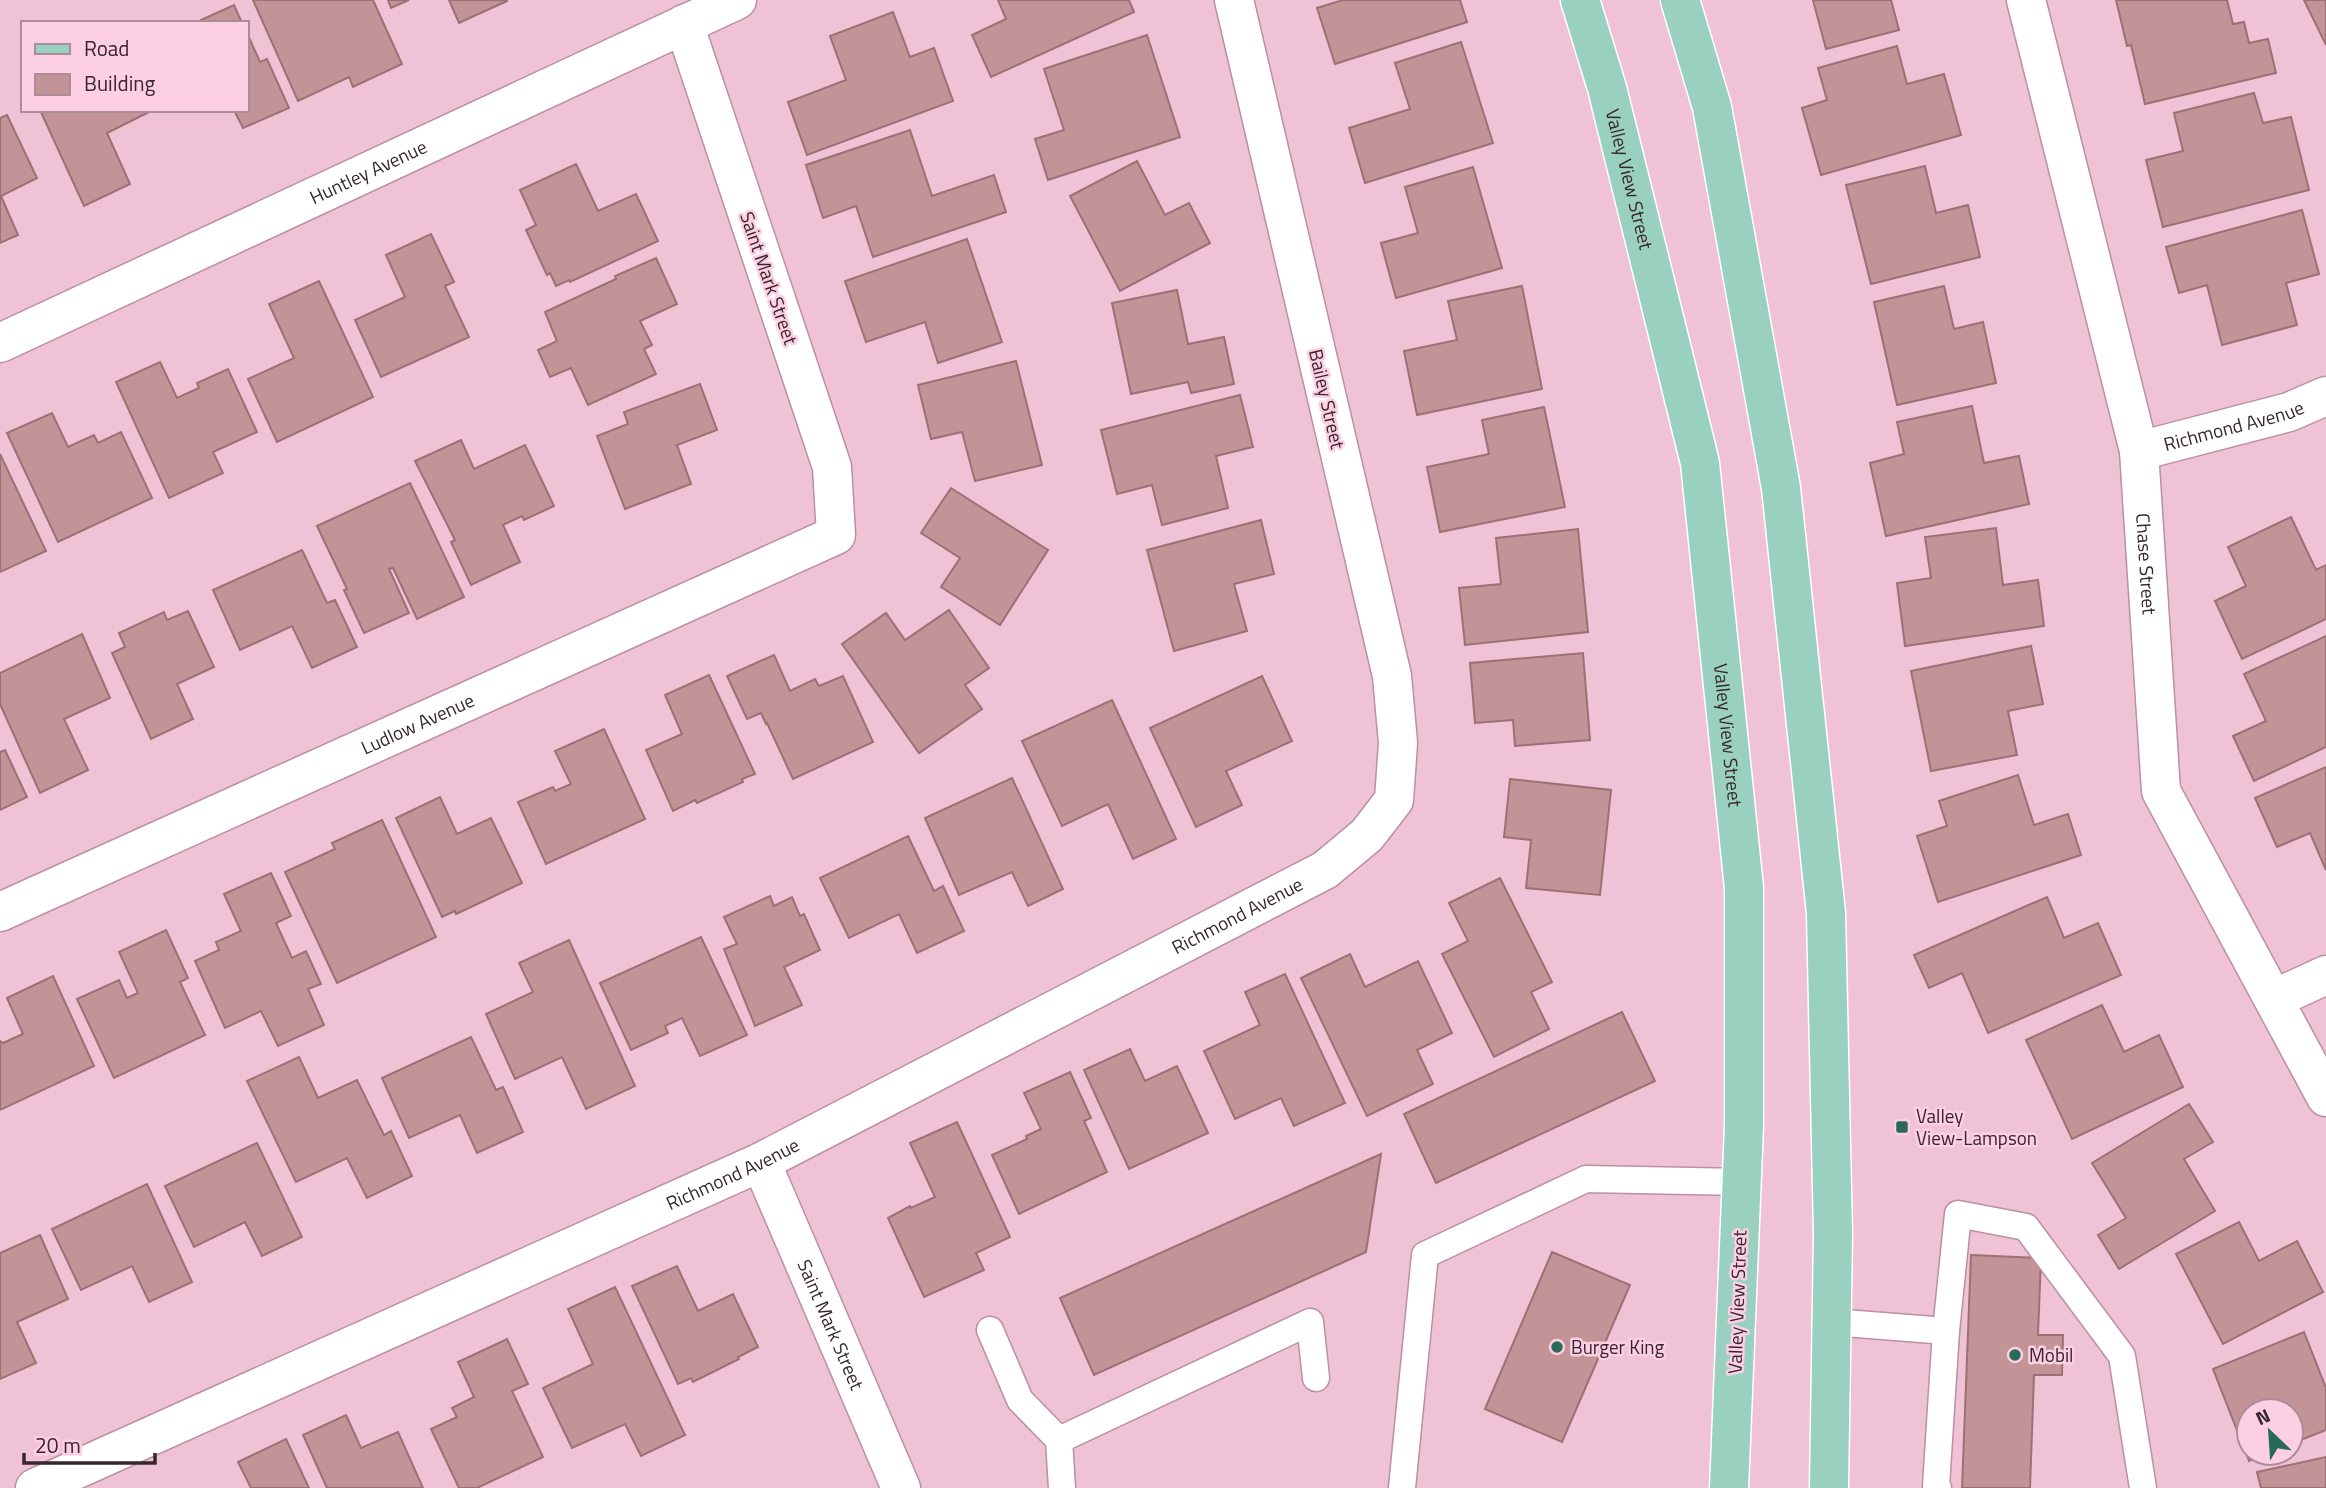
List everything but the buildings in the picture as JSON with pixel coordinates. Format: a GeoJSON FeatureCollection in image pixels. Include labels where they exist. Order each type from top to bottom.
{"type":"FeatureCollection","features":[{"type":"Feature","properties":{"kind":"main road","name":"Valley View Street"},"geometry":{"type":"LineString","coordinates":[[1580,0],[1607,88],[1700,463],[1744,888],[1744,1126],[1728,1488]]}},
{"type":"Feature","properties":{"kind":"main road"},"geometry":{"type":"LineString","coordinates":[[1680,0],[1712,107],[1782,488],[1826,913],[1833,1234],[1829,1488]]}},
{"type":"Feature","properties":{"kind":"street","name":"Huntley Avenue"},"geometry":{"type":"LineString","coordinates":[[0,343],[737,0]]}},
{"type":"Feature","properties":{"kind":"street","name":"Bailey Street"},"geometry":{"type":"LineString","coordinates":[[1234,0],[1392,677],[1398,743],[1394,800]]}},
{"type":"Feature","properties":{"kind":"street","name":"Chase Street"},"geometry":{"type":"LineString","coordinates":[[2026,0],[2139,451],[2161,791],[2326,1097]]}},
{"type":"Feature","properties":{"kind":"street","name":"Saint Mark Street"},"geometry":{"type":"LineString","coordinates":[[684,24],[832,467],[836,535]]}},
{"type":"Feature","properties":{"kind":"street","name":"Richmond Avenue"},"geometry":{"type":"LineString","coordinates":[[2139,451],[2289,412],[2326,396]]}},
{"type":"Feature","properties":{"kind":"street","name":"Ludlow Avenue"},"geometry":{"type":"LineString","coordinates":[[0,912],[836,535]]}},
{"type":"Feature","properties":{"kind":"street","name":"Richmond Avenue"},"geometry":{"type":"LineString","coordinates":[[35,1488],[761,1162],[1325,870],[1367,835],[1394,800]]}},
{"type":"Feature","properties":{"kind":"street"},"geometry":{"type":"LineString","coordinates":[[2274,999],[2326,975]]}},
{"type":"Feature","properties":{"kind":"street","name":"Saint Mark Street"},"geometry":{"type":"LineString","coordinates":[[761,1162],[901,1488]]}},
{"type":"Feature","properties":{"kind":"lane"},"geometry":{"type":"LineString","coordinates":[[1402,1488],[1425,1255],[1586,1179],[1742,1181]]}},
{"type":"Feature","properties":{"kind":"lane"},"geometry":{"type":"LineString","coordinates":[[1938,1488],[1946,1331],[1958,1214],[2026,1227],[2122,1356],[2143,1488]]}},
{"type":"Feature","properties":{"kind":"lane"},"geometry":{"type":"LineString","coordinates":[[1059,1440],[1310,1322],[1316,1377]]}},
{"type":"Feature","properties":{"kind":"lane"},"geometry":{"type":"LineString","coordinates":[[1832,1322],[1946,1331]]}},
{"type":"Feature","properties":{"kind":"lane"},"geometry":{"type":"LineString","coordinates":[[990,1329],[1020,1400],[1059,1440],[1062,1488]]}},
{"type":"Feature","properties":{"kind":"place","name":"Valley View-Lampson"},"geometry":{"type":"Point","coordinates":[1902,1127]}},
{"type":"Feature","properties":{"kind":"place","name":"Burger King"},"geometry":{"type":"Point","coordinates":[1557,1347]}},
{"type":"Feature","properties":{"kind":"place","name":"Mobil"},"geometry":{"type":"Point","coordinates":[2015,1355]}}]}
